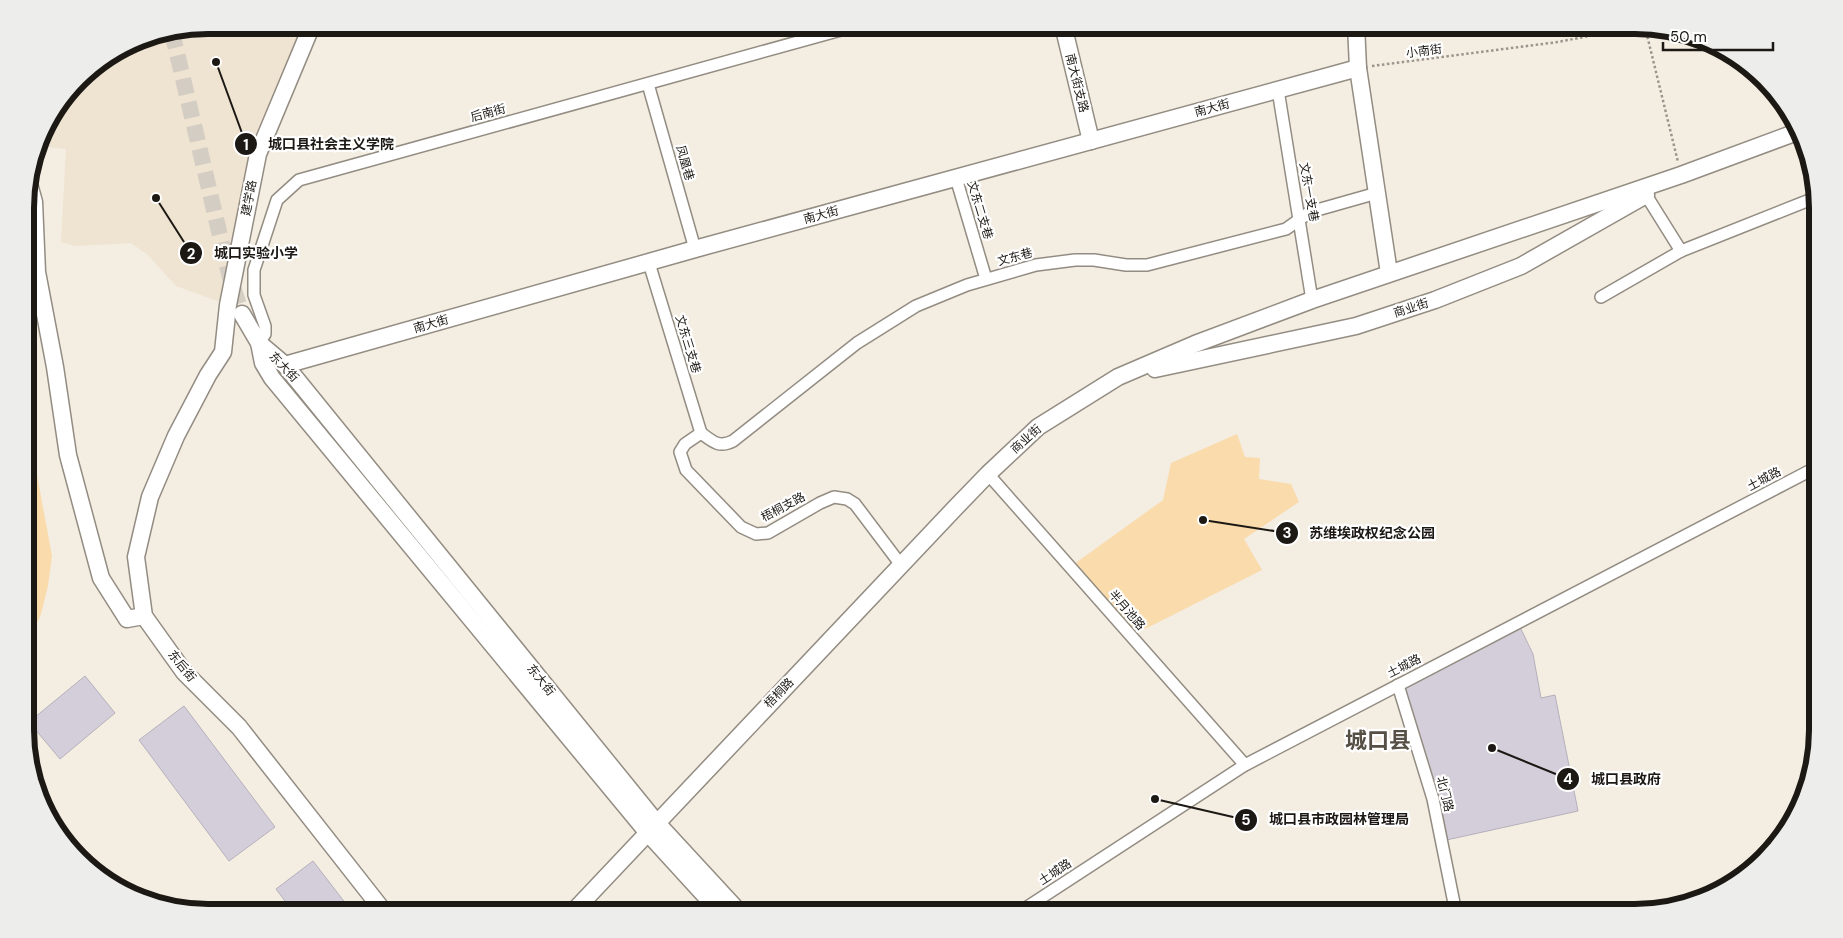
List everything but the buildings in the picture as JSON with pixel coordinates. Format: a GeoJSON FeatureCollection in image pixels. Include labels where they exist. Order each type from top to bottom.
{"type":"FeatureCollection","features":[{"type":"Feature","properties":{"kind":"street","name":"建学路"},"geometry":{"type":"LineString","coordinates":[[208,375],[223,352],[228,306],[258,154],[308,34]]}},
{"type":"Feature","properties":{"kind":"street","name":"后南街"},"geometry":{"type":"LineString","coordinates":[[259,343],[265,334],[265,326],[254,295],[254,270],[277,200],[298,180],[827,34]]}},
{"type":"Feature","properties":{"kind":"street","name":"南大街支路"},"geometry":{"type":"LineString","coordinates":[[1065,34],[1091,140]]}},
{"type":"Feature","properties":{"kind":"street"},"geometry":{"type":"LineString","coordinates":[[1356,34],[1358,68],[1389,273]]}},
{"type":"Feature","properties":{"kind":"street","name":"南大街"},"geometry":{"type":"LineString","coordinates":[[285,365],[695,249],[1358,68]]}},
{"type":"Feature","properties":{"kind":"street","name":"凤凰巷"},"geometry":{"type":"LineString","coordinates":[[648,84],[695,249]]}},
{"type":"Feature","properties":{"kind":"street","name":"文东一支巷"},"geometry":{"type":"LineString","coordinates":[[1278,90],[1312,300]]}},
{"type":"Feature","properties":{"kind":"street","name":"商业街"},"geometry":{"type":"LineString","coordinates":[[988,474],[1038,427],[1118,377],[1196,344],[1312,300],[1681,175],[1792,134]]}},
{"type":"Feature","properties":{"kind":"street","name":"商业街"},"geometry":{"type":"LineString","coordinates":[[1118,377],[1356,326],[1435,300],[1521,266],[1681,175]]}},
{"type":"Feature","properties":{"kind":"street","name":"文东二支巷"},"geometry":{"type":"LineString","coordinates":[[956,178],[986,279]]}},
{"type":"Feature","properties":{"kind":"street","name":"文东巷"},"geometry":{"type":"LineString","coordinates":[[701,433],[715,443],[725,445],[733,441],[864,338],[916,306],[967,284],[1036,265],[1075,260],[1094,260],[1126,266],[1147,265],[1286,229],[1310,212],[1377,194]]}},
{"type":"Feature","properties":{"kind":"street"},"geometry":{"type":"LineString","coordinates":[[1646,195],[1681,251]]}},
{"type":"Feature","properties":{"kind":"street"},"geometry":{"type":"LineString","coordinates":[[1601,297],[1681,251],[1809,200]]}},
{"type":"Feature","properties":{"kind":"street"},"geometry":{"type":"LineString","coordinates":[[34,202],[37,272],[55,367],[68,456],[101,578],[127,619],[144,616]]}},
{"type":"Feature","properties":{"kind":"street","name":"文东三支巷"},"geometry":{"type":"LineString","coordinates":[[649,263],[701,433]]}},
{"type":"Feature","properties":{"kind":"street"},"geometry":{"type":"LineString","coordinates":[[242,314],[259,343]]}},
{"type":"Feature","properties":{"kind":"street","name":"东大街"},"geometry":{"type":"LineString","coordinates":[[259,343],[285,365],[714,904]]}},
{"type":"Feature","properties":{"kind":"street","name":"东大街"},"geometry":{"type":"LineString","coordinates":[[259,343],[263,363],[272,378],[652,827],[731,904]]}},
{"type":"Feature","properties":{"kind":"street","name":"东后街"},"geometry":{"type":"LineString","coordinates":[[208,375],[176,436],[150,498],[136,557],[144,616],[184,672],[239,727],[378,904]]}},
{"type":"Feature","properties":{"kind":"street","name":"梧桐支路"},"geometry":{"type":"LineString","coordinates":[[701,433],[685,444],[680,452],[682,462],[686,470],[741,527],[756,534],[768,533],[820,503],[834,497],[847,499],[855,504],[901,565]]}},
{"type":"Feature","properties":{"kind":"street","name":"土城路"},"geometry":{"type":"LineString","coordinates":[[1032,904],[1244,765],[1809,471]]}},
{"type":"Feature","properties":{"kind":"street","name":"梧桐路"},"geometry":{"type":"LineString","coordinates":[[580,904],[988,474]]}},
{"type":"Feature","properties":{"kind":"street","name":"半月池路"},"geometry":{"type":"LineString","coordinates":[[988,474],[1244,765]]}},
{"type":"Feature","properties":{"kind":"street","name":"北门路"},"geometry":{"type":"LineString","coordinates":[[1398,685],[1433,799],[1454,904]]}},
{"type":"Feature","properties":{"kind":"path","name":"小南街"},"geometry":{"type":"LineString","coordinates":[[1358,68],[1558,42],[1599,34]]}},
{"type":"Feature","properties":{"kind":"path"},"geometry":{"type":"LineString","coordinates":[[1647,35],[1681,175]]}},
{"type":"Feature","properties":{"kind":"shaded area"},"geometry":{"type":"Polygon","coordinates":[[[196,34],[308,34],[258,154],[228,305],[176,286],[148,255],[131,243],[75,246],[61,242],[66,149],[45,147],[57,121],[70,102],[93,77],[131,52],[152,43],[196,34]]]}},
{"type":"Feature","properties":{"kind":"shaded area"},"geometry":{"type":"Polygon","coordinates":[[[1237,434],[1245,457],[1260,458],[1259,479],[1291,484],[1299,502],[1244,539],[1262,570],[1131,636],[1070,567],[1163,500],[1171,463],[1237,434]]]}},
{"type":"Feature","properties":{"kind":"shaded area"},"geometry":{"type":"Polygon","coordinates":[[[34,460],[52,556],[48,586],[41,614],[34,629],[34,460]]]}},
{"type":"Feature","properties":{"kind":"tunnel"},"geometry":{"type":"LineString","coordinates":[[173,37],[230,278],[242,314]]}},
{"type":"Feature","properties":{"kind":"place","name":"城口县社会主义学院"},"geometry":{"type":"Point","coordinates":[216,62]}},
{"type":"Feature","properties":{"kind":"place","name":"城口实验小学"},"geometry":{"type":"Point","coordinates":[156,198]}},
{"type":"Feature","properties":{"kind":"place","name":"苏维埃政权纪念公园"},"geometry":{"type":"Point","coordinates":[1203,520]}},
{"type":"Feature","properties":{"kind":"place","name":"城口县政府"},"geometry":{"type":"Point","coordinates":[1492,748]}},
{"type":"Feature","properties":{"kind":"place","name":"城口县市政园林管理局"},"geometry":{"type":"Point","coordinates":[1155,799]}},
{"type":"Feature","properties":{"kind":"district","name":"城口县"},"geometry":{"type":"Point","coordinates":[1378,740]}}]}
